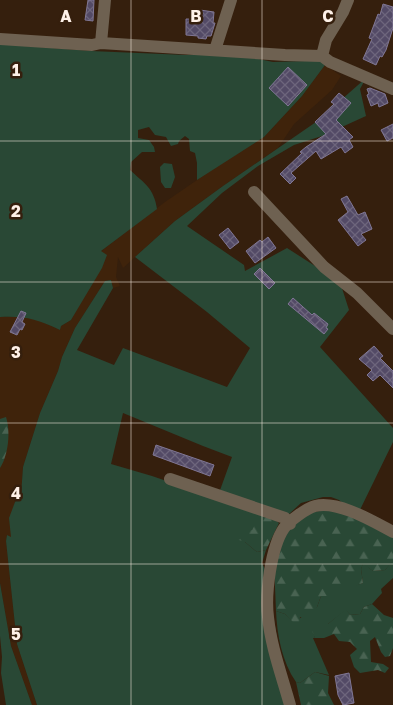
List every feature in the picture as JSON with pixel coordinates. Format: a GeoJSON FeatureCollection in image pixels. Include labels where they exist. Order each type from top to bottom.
{"type":"FeatureCollection","features":[{"type":"Feature","properties":{"kind":"street"},"geometry":{"type":"LineString","coordinates":[[101,43],[105,0]]}},
{"type":"Feature","properties":{"kind":"street"},"geometry":{"type":"LineString","coordinates":[[322,56],[326,40],[347,3],[333,0]]}},
{"type":"Feature","properties":{"kind":"street"},"geometry":{"type":"LineString","coordinates":[[215,50],[227,1]]}},
{"type":"Feature","properties":{"kind":"street"},"geometry":{"type":"LineString","coordinates":[[0,38],[92,45],[101,43],[322,56],[330,62],[393,89]]}},
{"type":"Feature","properties":{"kind":"street"},"geometry":{"type":"LineString","coordinates":[[254,192],[324,267],[357,293],[393,329]]}},
{"type":"Feature","properties":{"kind":"street"},"geometry":{"type":"LineString","coordinates":[[170,478],[285,518],[290,524]]}},
{"type":"Feature","properties":{"kind":"street"},"geometry":{"type":"LineString","coordinates":[[290,705],[272,642],[268,615],[271,566],[284,528],[302,513],[316,506],[328,506],[357,513],[393,532]]}},
{"type":"Feature","properties":{"kind":"shaded area"},"geometry":{"type":"Polygon","coordinates":[[[325,65],[341,76],[332,90],[294,124],[278,148],[175,221],[123,268],[118,257],[116,277],[120,286],[113,288],[111,280],[105,281],[75,328],[40,413],[23,467],[21,495],[15,502],[11,538],[7,535],[6,541],[17,644],[37,705],[32,705],[11,646],[0,583],[0,317],[23,316],[39,320],[60,330],[61,326],[71,320],[82,300],[100,252],[165,202],[264,137],[302,96],[325,65]]]}},
{"type":"Feature","properties":{"kind":"green space"},"geometry":{"type":"Polygon","coordinates":[[[0,44],[91,51],[186,55],[208,54],[254,58],[273,62],[306,61],[317,57],[325,65],[302,96],[264,137],[197,180],[197,163],[195,153],[190,151],[189,139],[185,136],[178,144],[171,146],[166,137],[155,135],[149,127],[138,130],[138,138],[149,140],[155,152],[142,152],[131,162],[130,170],[151,191],[157,209],[101,251],[107,255],[102,268],[71,320],[61,326],[60,330],[31,319],[0,317],[0,44]]]}},
{"type":"Feature","properties":{"kind":"green space"},"geometry":{"type":"Polygon","coordinates":[[[366,78],[360,89],[366,116],[322,136],[294,145],[258,166],[222,193],[187,226],[244,265],[245,271],[287,248],[340,282],[349,310],[320,347],[393,428],[393,442],[357,516],[339,500],[331,497],[323,497],[301,503],[288,515],[219,493],[232,457],[123,413],[111,464],[152,476],[271,517],[252,530],[242,530],[245,542],[257,552],[266,550],[262,563],[265,569],[289,705],[37,705],[17,644],[6,541],[7,535],[11,537],[9,518],[15,502],[21,495],[23,467],[40,413],[75,328],[105,281],[111,280],[113,288],[77,350],[114,365],[123,348],[227,387],[250,348],[207,312],[135,257],[175,221],[316,122],[366,78]]]}},
{"type":"Feature","properties":{"kind":"green space"},"geometry":{"type":"Polygon","coordinates":[[[164,163],[172,164],[175,177],[171,188],[165,188],[161,182],[160,167],[164,163]]]}},
{"type":"Feature","properties":{"kind":"green space"},"geometry":{"type":"Polygon","coordinates":[[[6,417],[8,423],[8,444],[0,468],[0,419],[6,417]]]}},
{"type":"Feature","properties":{"kind":"green space"},"geometry":{"type":"Polygon","coordinates":[[[335,509],[393,536],[393,561],[385,570],[373,571],[363,564],[361,569],[363,583],[331,596],[321,596],[310,619],[300,617],[298,631],[290,632],[289,626],[293,622],[285,614],[276,611],[274,561],[290,525],[305,513],[335,509]]]}},
{"type":"Feature","properties":{"kind":"green space"},"geometry":{"type":"Polygon","coordinates":[[[271,517],[279,523],[266,550],[257,552],[245,542],[236,539],[238,532],[252,530],[258,519],[271,517]]]}},
{"type":"Feature","properties":{"kind":"green space"},"geometry":{"type":"Polygon","coordinates":[[[393,560],[393,578],[381,589],[382,593],[372,604],[364,607],[360,614],[350,615],[346,610],[328,624],[313,631],[315,638],[313,638],[329,675],[315,672],[300,683],[296,682],[287,666],[281,648],[276,611],[285,614],[294,622],[317,607],[321,596],[363,583],[361,569],[363,563],[373,571],[385,570],[393,560]]]}},
{"type":"Feature","properties":{"kind":"green space"},"geometry":{"type":"Polygon","coordinates":[[[0,583],[11,646],[32,705],[6,705],[1,673],[0,583]]]}},
{"type":"Feature","properties":{"kind":"green space"},"geometry":{"type":"Polygon","coordinates":[[[372,604],[384,615],[393,618],[393,648],[390,656],[385,657],[381,652],[375,637],[370,641],[371,662],[383,664],[389,668],[385,673],[378,670],[360,673],[354,667],[350,655],[357,649],[350,642],[339,641],[334,634],[324,638],[315,638],[312,631],[318,624],[328,624],[346,609],[350,615],[360,614],[364,607],[372,604]]]}},
{"type":"Feature","properties":{"kind":"green space"},"geometry":{"type":"Polygon","coordinates":[[[315,672],[329,676],[328,693],[334,705],[301,705],[296,682],[300,683],[315,672]]]}},
{"type":"Feature","properties":{"kind":"building"},"geometry":{"type":"Polygon","coordinates":[[[88,0],[94,0],[93,21],[85,20],[88,0]]]}},
{"type":"Feature","properties":{"kind":"building"},"geometry":{"type":"Polygon","coordinates":[[[383,4],[393,7],[393,28],[386,50],[382,57],[380,56],[376,65],[363,59],[372,39],[369,38],[383,4]]]}},
{"type":"Feature","properties":{"kind":"building"},"geometry":{"type":"Polygon","coordinates":[[[200,10],[214,12],[213,23],[215,23],[211,36],[207,36],[206,39],[186,35],[186,19],[199,19],[200,10]]]}},
{"type":"Feature","properties":{"kind":"building"},"geometry":{"type":"Polygon","coordinates":[[[288,67],[307,85],[288,106],[269,88],[288,67]]]}},
{"type":"Feature","properties":{"kind":"building"},"geometry":{"type":"Polygon","coordinates":[[[370,88],[385,94],[388,103],[379,107],[378,103],[371,106],[367,95],[369,94],[367,89],[370,88]]]}},
{"type":"Feature","properties":{"kind":"building"},"geometry":{"type":"Polygon","coordinates":[[[339,93],[351,103],[336,120],[353,137],[349,140],[353,147],[345,153],[341,147],[321,159],[316,151],[291,173],[296,178],[290,184],[280,174],[302,153],[300,152],[326,134],[315,122],[334,104],[331,102],[339,93]]]}},
{"type":"Feature","properties":{"kind":"building"},"geometry":{"type":"Polygon","coordinates":[[[393,124],[393,138],[387,141],[381,130],[393,124]]]}},
{"type":"Feature","properties":{"kind":"building"},"geometry":{"type":"Polygon","coordinates":[[[347,196],[358,215],[365,212],[372,229],[361,234],[366,240],[358,246],[338,220],[348,212],[341,199],[347,196]]]}},
{"type":"Feature","properties":{"kind":"building"},"geometry":{"type":"Polygon","coordinates":[[[228,228],[239,242],[230,249],[219,235],[228,228]]]}},
{"type":"Feature","properties":{"kind":"building"},"geometry":{"type":"Polygon","coordinates":[[[268,237],[276,248],[255,263],[246,251],[260,240],[262,242],[268,237]]]}},
{"type":"Feature","properties":{"kind":"building"},"geometry":{"type":"Polygon","coordinates":[[[260,268],[275,283],[269,289],[254,274],[260,268]]]}},
{"type":"Feature","properties":{"kind":"building"},"geometry":{"type":"Polygon","coordinates":[[[293,298],[312,315],[314,313],[328,324],[326,328],[328,329],[324,334],[288,304],[293,298]]]}},
{"type":"Feature","properties":{"kind":"building"},"geometry":{"type":"Polygon","coordinates":[[[21,311],[26,313],[22,322],[25,324],[17,335],[10,332],[21,311]]]}},
{"type":"Feature","properties":{"kind":"building"},"geometry":{"type":"Polygon","coordinates":[[[374,346],[383,356],[380,358],[393,371],[393,388],[380,375],[373,381],[367,375],[372,370],[359,359],[374,346]]]}},
{"type":"Feature","properties":{"kind":"building"},"geometry":{"type":"Polygon","coordinates":[[[156,445],[214,465],[210,476],[153,455],[156,445]]]}},
{"type":"Feature","properties":{"kind":"building"},"geometry":{"type":"Polygon","coordinates":[[[349,673],[354,703],[343,705],[338,695],[335,676],[349,673]]]}}]}
